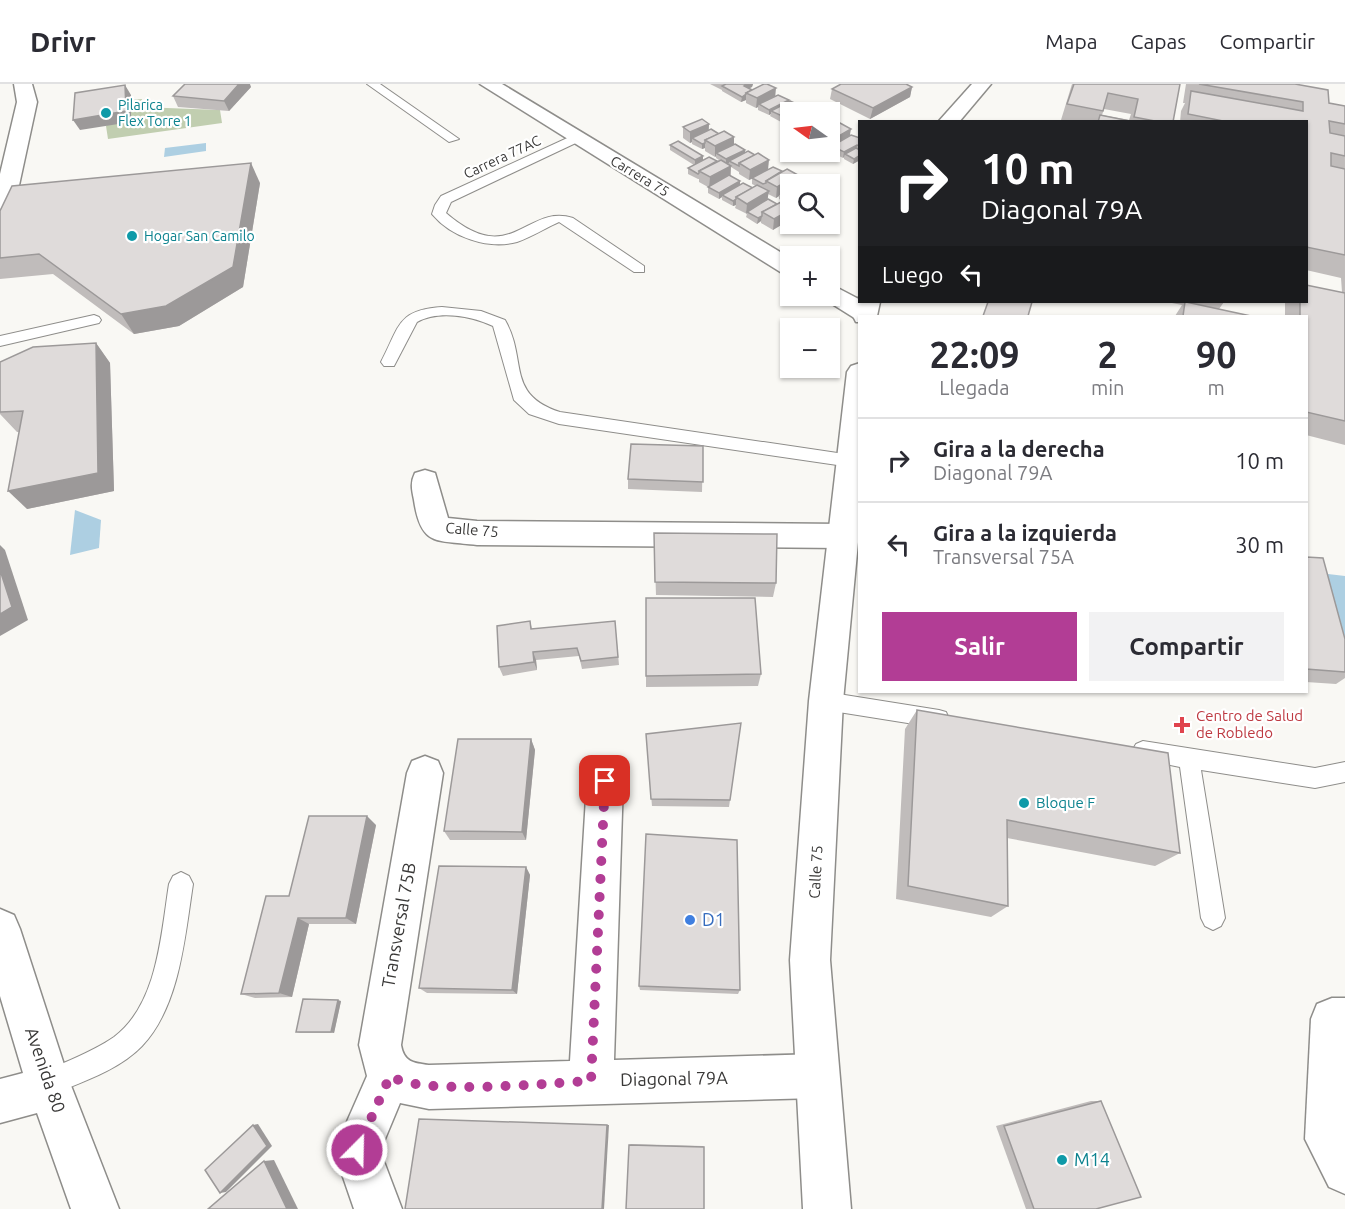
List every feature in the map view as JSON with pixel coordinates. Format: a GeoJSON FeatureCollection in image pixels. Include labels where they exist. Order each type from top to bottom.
{"type":"FeatureCollection","features":[{"type":"Feature","properties":{"kind":"street"},"geometry":{"type":"LineString","coordinates":[[0,202],[7,190],[27,102],[23,84]]}},
{"type":"Feature","properties":{"kind":"street","name":"Carrera 75"},"geometry":{"type":"LineString","coordinates":[[489,84],[780,262]]}},
{"type":"Feature","properties":{"kind":"street"},"geometry":{"type":"LineString","coordinates":[[950,120],[982,84]]}},
{"type":"Feature","properties":{"kind":"street"},"geometry":{"type":"LineString","coordinates":[[840,297],[866,310]]}},
{"type":"Feature","properties":{"kind":"street","name":"Calle 75"},"geometry":{"type":"LineString","coordinates":[[827,1209],[810,960],[826,701],[858,411]]}},
{"type":"Feature","properties":{"kind":"street","name":"Calle 75"},"geometry":{"type":"LineString","coordinates":[[424,481],[432,523],[442,529],[477,533],[843,536]]}},
{"type":"Feature","properties":{"kind":"street","name":"Transversal 75B"},"geometry":{"type":"LineString","coordinates":[[390,1076],[381,1057],[380,1045],[425,773]]}},
{"type":"Feature","properties":{"kind":"street"},"geometry":{"type":"LineString","coordinates":[[591,1081],[605,781]]}},
{"type":"Feature","properties":{"kind":"street","name":"Avenida 80"},"geometry":{"type":"LineString","coordinates":[[0,929],[48,1083],[96,1209]]}},
{"type":"Feature","properties":{"kind":"street"},"geometry":{"type":"LineString","coordinates":[[1345,1019],[1332,1019],[1328,1139],[1345,1171]]}},
{"type":"Feature","properties":{"kind":"street"},"geometry":{"type":"LineString","coordinates":[[378,1209],[357,1150],[390,1076]]}},
{"type":"Feature","properties":{"kind":"street","name":"Diagonal 79A"},"geometry":{"type":"LineString","coordinates":[[390,1076],[400,1082],[429,1087],[817,1076]]}},
{"type":"Feature","properties":{"kind":"street"},"geometry":{"type":"LineString","coordinates":[[0,1101],[31,1093],[48,1083]]}},
{"type":"Feature","properties":{"kind":"lane"},"geometry":{"type":"LineString","coordinates":[[373,84],[453,139]]}},
{"type":"Feature","properties":{"kind":"lane","name":"Carrera 77AC"},"geometry":{"type":"LineString","coordinates":[[576,138],[446,199],[441,205],[439,214],[451,226],[495,241],[508,240],[559,218],[568,221],[639,268]]}},
{"type":"Feature","properties":{"kind":"lane"},"geometry":{"type":"LineString","coordinates":[[389,362],[411,319],[417,314],[434,311],[489,317],[500,323],[520,396],[535,410],[559,418],[851,461]]}},
{"type":"Feature","properties":{"kind":"lane"},"geometry":{"type":"LineString","coordinates":[[0,341],[94,321]]}},
{"type":"Feature","properties":{"kind":"lane"},"geometry":{"type":"LineString","coordinates":[[826,701],[964,723]]}},
{"type":"Feature","properties":{"kind":"lane"},"geometry":{"type":"LineString","coordinates":[[1118,747],[1315,778],[1345,772]]}},
{"type":"Feature","properties":{"kind":"lane"},"geometry":{"type":"LineString","coordinates":[[1189,758],[1213,918]]}},
{"type":"Feature","properties":{"kind":"lane"},"geometry":{"type":"LineString","coordinates":[[48,1083],[111,1053],[134,1037],[148,1015],[166,966],[181,884]]}},
{"type":"Feature","properties":{"kind":"green space"},"geometry":{"type":"Polygon","coordinates":[[[142,99],[140,107],[220,110],[222,123],[108,139],[106,126],[131,100],[142,99]]]}},
{"type":"Feature","properties":{"kind":"water"},"geometry":{"type":"Polygon","coordinates":[[[206,143],[206,151],[164,157],[165,148],[206,143]]]}},
{"type":"Feature","properties":{"kind":"water"},"geometry":{"type":"Polygon","coordinates":[[[75,510],[101,520],[99,548],[70,555],[75,510]]]}},
{"type":"Feature","properties":{"kind":"water"},"geometry":{"type":"Polygon","coordinates":[[[1311,572],[1345,576],[1345,675],[1311,572]]]}},
{"type":"Feature","properties":{"kind":"building"},"geometry":{"type":"Polygon","coordinates":[[[185,84],[239,84],[224,101],[173,96],[185,84]]]}},
{"type":"Feature","properties":{"kind":"building"},"geometry":{"type":"Polygon","coordinates":[[[747,84],[744,86],[752,90],[742,97],[722,86],[747,84]]]}},
{"type":"Feature","properties":{"kind":"building"},"geometry":{"type":"Polygon","coordinates":[[[764,84],[776,88],[757,98],[746,93],[764,84]]]}},
{"type":"Feature","properties":{"kind":"building"},"geometry":{"type":"Polygon","coordinates":[[[841,84],[906,84],[912,87],[873,108],[832,89],[841,84]]]}},
{"type":"Feature","properties":{"kind":"building"},"geometry":{"type":"Polygon","coordinates":[[[1074,84],[1180,84],[1173,120],[1150,120],[1134,117],[1138,99],[1108,93],[1103,111],[1067,104],[1074,84]]]}},
{"type":"Feature","properties":{"kind":"building"},"geometry":{"type":"Polygon","coordinates":[[[1199,84],[1295,84],[1328,90],[1329,103],[1345,106],[1345,124],[1329,121],[1330,133],[1345,136],[1345,156],[1331,153],[1331,166],[1345,169],[1345,255],[1308,247],[1308,120],[1218,120],[1188,114],[1191,91],[1303,111],[1303,102],[1199,84]]]}},
{"type":"Feature","properties":{"kind":"building"},"geometry":{"type":"Polygon","coordinates":[[[125,85],[126,111],[73,120],[75,93],[125,85]]]}},
{"type":"Feature","properties":{"kind":"building"},"geometry":{"type":"Polygon","coordinates":[[[778,95],[789,100],[780,102],[780,104],[769,110],[759,104],[778,95]]]}},
{"type":"Feature","properties":{"kind":"building"},"geometry":{"type":"Polygon","coordinates":[[[780,106],[780,115],[771,111],[780,106]]]}},
{"type":"Feature","properties":{"kind":"building"},"geometry":{"type":"Polygon","coordinates":[[[1100,115],[1125,120],[1099,120],[1100,115]]]}},
{"type":"Feature","properties":{"kind":"building"},"geometry":{"type":"Polygon","coordinates":[[[702,119],[709,124],[690,132],[683,127],[702,119]]]}},
{"type":"Feature","properties":{"kind":"building"},"geometry":{"type":"Polygon","coordinates":[[[840,123],[851,129],[840,135],[840,123]]]}},
{"type":"Feature","properties":{"kind":"building"},"geometry":{"type":"Polygon","coordinates":[[[711,129],[719,134],[705,140],[705,143],[702,144],[692,138],[711,129]]]}},
{"type":"Feature","properties":{"kind":"building"},"geometry":{"type":"Polygon","coordinates":[[[724,131],[734,137],[715,146],[705,140],[724,131]]]}},
{"type":"Feature","properties":{"kind":"building"},"geometry":{"type":"Polygon","coordinates":[[[851,135],[858,137],[858,145],[844,152],[840,150],[840,141],[851,135]]]}},
{"type":"Feature","properties":{"kind":"building"},"geometry":{"type":"Polygon","coordinates":[[[678,141],[703,156],[695,160],[670,145],[678,141]]]}},
{"type":"Feature","properties":{"kind":"building"},"geometry":{"type":"Polygon","coordinates":[[[735,144],[745,150],[726,159],[716,153],[735,144]]]}},
{"type":"Feature","properties":{"kind":"building"},"geometry":{"type":"Polygon","coordinates":[[[858,149],[858,156],[854,159],[845,154],[858,149]]]}},
{"type":"Feature","properties":{"kind":"building"},"geometry":{"type":"Polygon","coordinates":[[[748,151],[755,155],[739,163],[739,166],[729,161],[748,151]]]}},
{"type":"Feature","properties":{"kind":"building"},"geometry":{"type":"Polygon","coordinates":[[[758,153],[769,160],[750,170],[739,163],[758,153]]]}},
{"type":"Feature","properties":{"kind":"building"},"geometry":{"type":"Polygon","coordinates":[[[709,157],[717,161],[699,171],[698,174],[688,168],[709,157]]]}},
{"type":"Feature","properties":{"kind":"building"},"geometry":{"type":"Polygon","coordinates":[[[721,160],[731,166],[710,177],[699,171],[721,160]]]}},
{"type":"Feature","properties":{"kind":"building","name":"Hogar San Camilo"},"geometry":{"type":"Polygon","coordinates":[[[251,163],[233,267],[166,306],[121,314],[39,254],[0,258],[0,211],[12,186],[251,163]]]}},
{"type":"Feature","properties":{"kind":"building"},"geometry":{"type":"Polygon","coordinates":[[[773,167],[782,171],[766,183],[763,184],[752,178],[773,167]]]}},
{"type":"Feature","properties":{"kind":"building"},"geometry":{"type":"Polygon","coordinates":[[[787,169],[796,174],[780,174],[780,185],[777,187],[766,181],[787,169]]]}},
{"type":"Feature","properties":{"kind":"building"},"geometry":{"type":"Polygon","coordinates":[[[729,175],[740,181],[719,193],[708,187],[729,175]]]}},
{"type":"Feature","properties":{"kind":"building"},"geometry":{"type":"Polygon","coordinates":[[[743,183],[753,188],[733,201],[722,195],[743,183]]]}},
{"type":"Feature","properties":{"kind":"building"},"geometry":{"type":"Polygon","coordinates":[[[757,185],[769,191],[747,204],[736,197],[757,185]]]}},
{"type":"Feature","properties":{"kind":"building"},"geometry":{"type":"Polygon","coordinates":[[[768,199],[777,204],[762,212],[762,216],[758,218],[747,212],[768,199]]]}},
{"type":"Feature","properties":{"kind":"building"},"geometry":{"type":"Polygon","coordinates":[[[780,203],[780,216],[774,219],[762,212],[780,203]]]}},
{"type":"Feature","properties":{"kind":"building"},"geometry":{"type":"Polygon","coordinates":[[[1308,285],[1345,293],[1345,421],[1308,412],[1308,315],[1300,315],[1300,303],[1308,303],[1308,285]]]}},
{"type":"Feature","properties":{"kind":"building"},"geometry":{"type":"Polygon","coordinates":[[[988,303],[1032,303],[1028,315],[983,315],[988,303]]]}},
{"type":"Feature","properties":{"kind":"building"},"geometry":{"type":"Polygon","coordinates":[[[1185,303],[1191,303],[1246,315],[1183,315],[1185,303]]]}},
{"type":"Feature","properties":{"kind":"building"},"geometry":{"type":"Polygon","coordinates":[[[96,343],[98,473],[8,491],[23,411],[0,412],[0,362],[33,347],[96,343]]]}},
{"type":"Feature","properties":{"kind":"building"},"geometry":{"type":"Polygon","coordinates":[[[631,444],[703,446],[703,482],[628,479],[631,444]]]}},
{"type":"Feature","properties":{"kind":"building"},"geometry":{"type":"Polygon","coordinates":[[[654,533],[777,534],[776,583],[655,582],[654,533]]]}},
{"type":"Feature","properties":{"kind":"building"},"geometry":{"type":"Polygon","coordinates":[[[1308,557],[1323,558],[1345,639],[1345,672],[1308,669],[1308,557]]]}},
{"type":"Feature","properties":{"kind":"building"},"geometry":{"type":"Polygon","coordinates":[[[0,570],[12,607],[0,614],[0,570]]]}},
{"type":"Feature","properties":{"kind":"building"},"geometry":{"type":"Polygon","coordinates":[[[646,598],[755,598],[761,674],[646,676],[646,598]]]}},
{"type":"Feature","properties":{"kind":"building"},"geometry":{"type":"Polygon","coordinates":[[[530,621],[531,629],[615,621],[618,657],[581,661],[577,648],[533,652],[534,662],[499,667],[497,626],[530,621]]]}},
{"type":"Feature","properties":{"kind":"building","name":"Bloque F"},"geometry":{"type":"Polygon","coordinates":[[[917,710],[1168,753],[1180,853],[1007,820],[1008,906],[908,886],[917,710]]]}},
{"type":"Feature","properties":{"kind":"building"},"geometry":{"type":"Polygon","coordinates":[[[741,723],[730,800],[651,799],[646,734],[741,723]]]}},
{"type":"Feature","properties":{"kind":"building"},"geometry":{"type":"Polygon","coordinates":[[[458,739],[531,739],[522,832],[444,831],[458,739]]]}},
{"type":"Feature","properties":{"kind":"building"},"geometry":{"type":"Polygon","coordinates":[[[309,816],[367,816],[346,918],[298,918],[279,993],[241,994],[266,896],[289,896],[309,816]]]}},
{"type":"Feature","properties":{"kind":"building"},"geometry":{"type":"Polygon","coordinates":[[[646,834],[737,840],[740,990],[639,986],[646,834]]]}},
{"type":"Feature","properties":{"kind":"building"},"geometry":{"type":"Polygon","coordinates":[[[439,866],[526,867],[512,990],[419,988],[439,866]]]}},
{"type":"Feature","properties":{"kind":"building"},"geometry":{"type":"Polygon","coordinates":[[[303,999],[338,1000],[331,1032],[296,1032],[303,999]]]}},
{"type":"Feature","properties":{"kind":"building","name":"M14"},"geometry":{"type":"Polygon","coordinates":[[[1101,1101],[1141,1197],[1096,1209],[1034,1209],[1004,1126],[1101,1101]]]}},
{"type":"Feature","properties":{"kind":"building"},"geometry":{"type":"Polygon","coordinates":[[[419,1119],[607,1125],[602,1209],[405,1209],[419,1119]]]}},
{"type":"Feature","properties":{"kind":"building"},"geometry":{"type":"Polygon","coordinates":[[[253,1125],[267,1146],[220,1193],[205,1170],[253,1125]]]}},
{"type":"Feature","properties":{"kind":"building"},"geometry":{"type":"Polygon","coordinates":[[[629,1145],[704,1147],[704,1209],[626,1209],[629,1145]]]}},
{"type":"Feature","properties":{"kind":"building"},"geometry":{"type":"Polygon","coordinates":[[[264,1161],[287,1209],[208,1209],[264,1161]]]}},
{"type":"Feature","properties":{"kind":"place","name":"Pilarica Flex Torre 1"},"geometry":{"type":"Point","coordinates":[106,113]}},
{"type":"Feature","properties":{"kind":"place","name":"Hogar San Camilo"},"geometry":{"type":"Point","coordinates":[132,236]}},
{"type":"Feature","properties":{"kind":"place","name":"Centro de Salud de Robledo"},"geometry":{"type":"Point","coordinates":[1182,725]}},
{"type":"Feature","properties":{"kind":"place","name":"Bloque F"},"geometry":{"type":"Point","coordinates":[1024,803]}},
{"type":"Feature","properties":{"kind":"place","name":"D1"},"geometry":{"type":"Point","coordinates":[690,920]}},
{"type":"Feature","properties":{"kind":"place","name":"M14"},"geometry":{"type":"Point","coordinates":[1062,1160]}},
{"type":"Feature","properties":{"kind":"route"},"geometry":{"type":"LineString","coordinates":[[357,1150],[390,1076],[400,1082],[429,1087],[591,1081],[605,781]]}}]}
